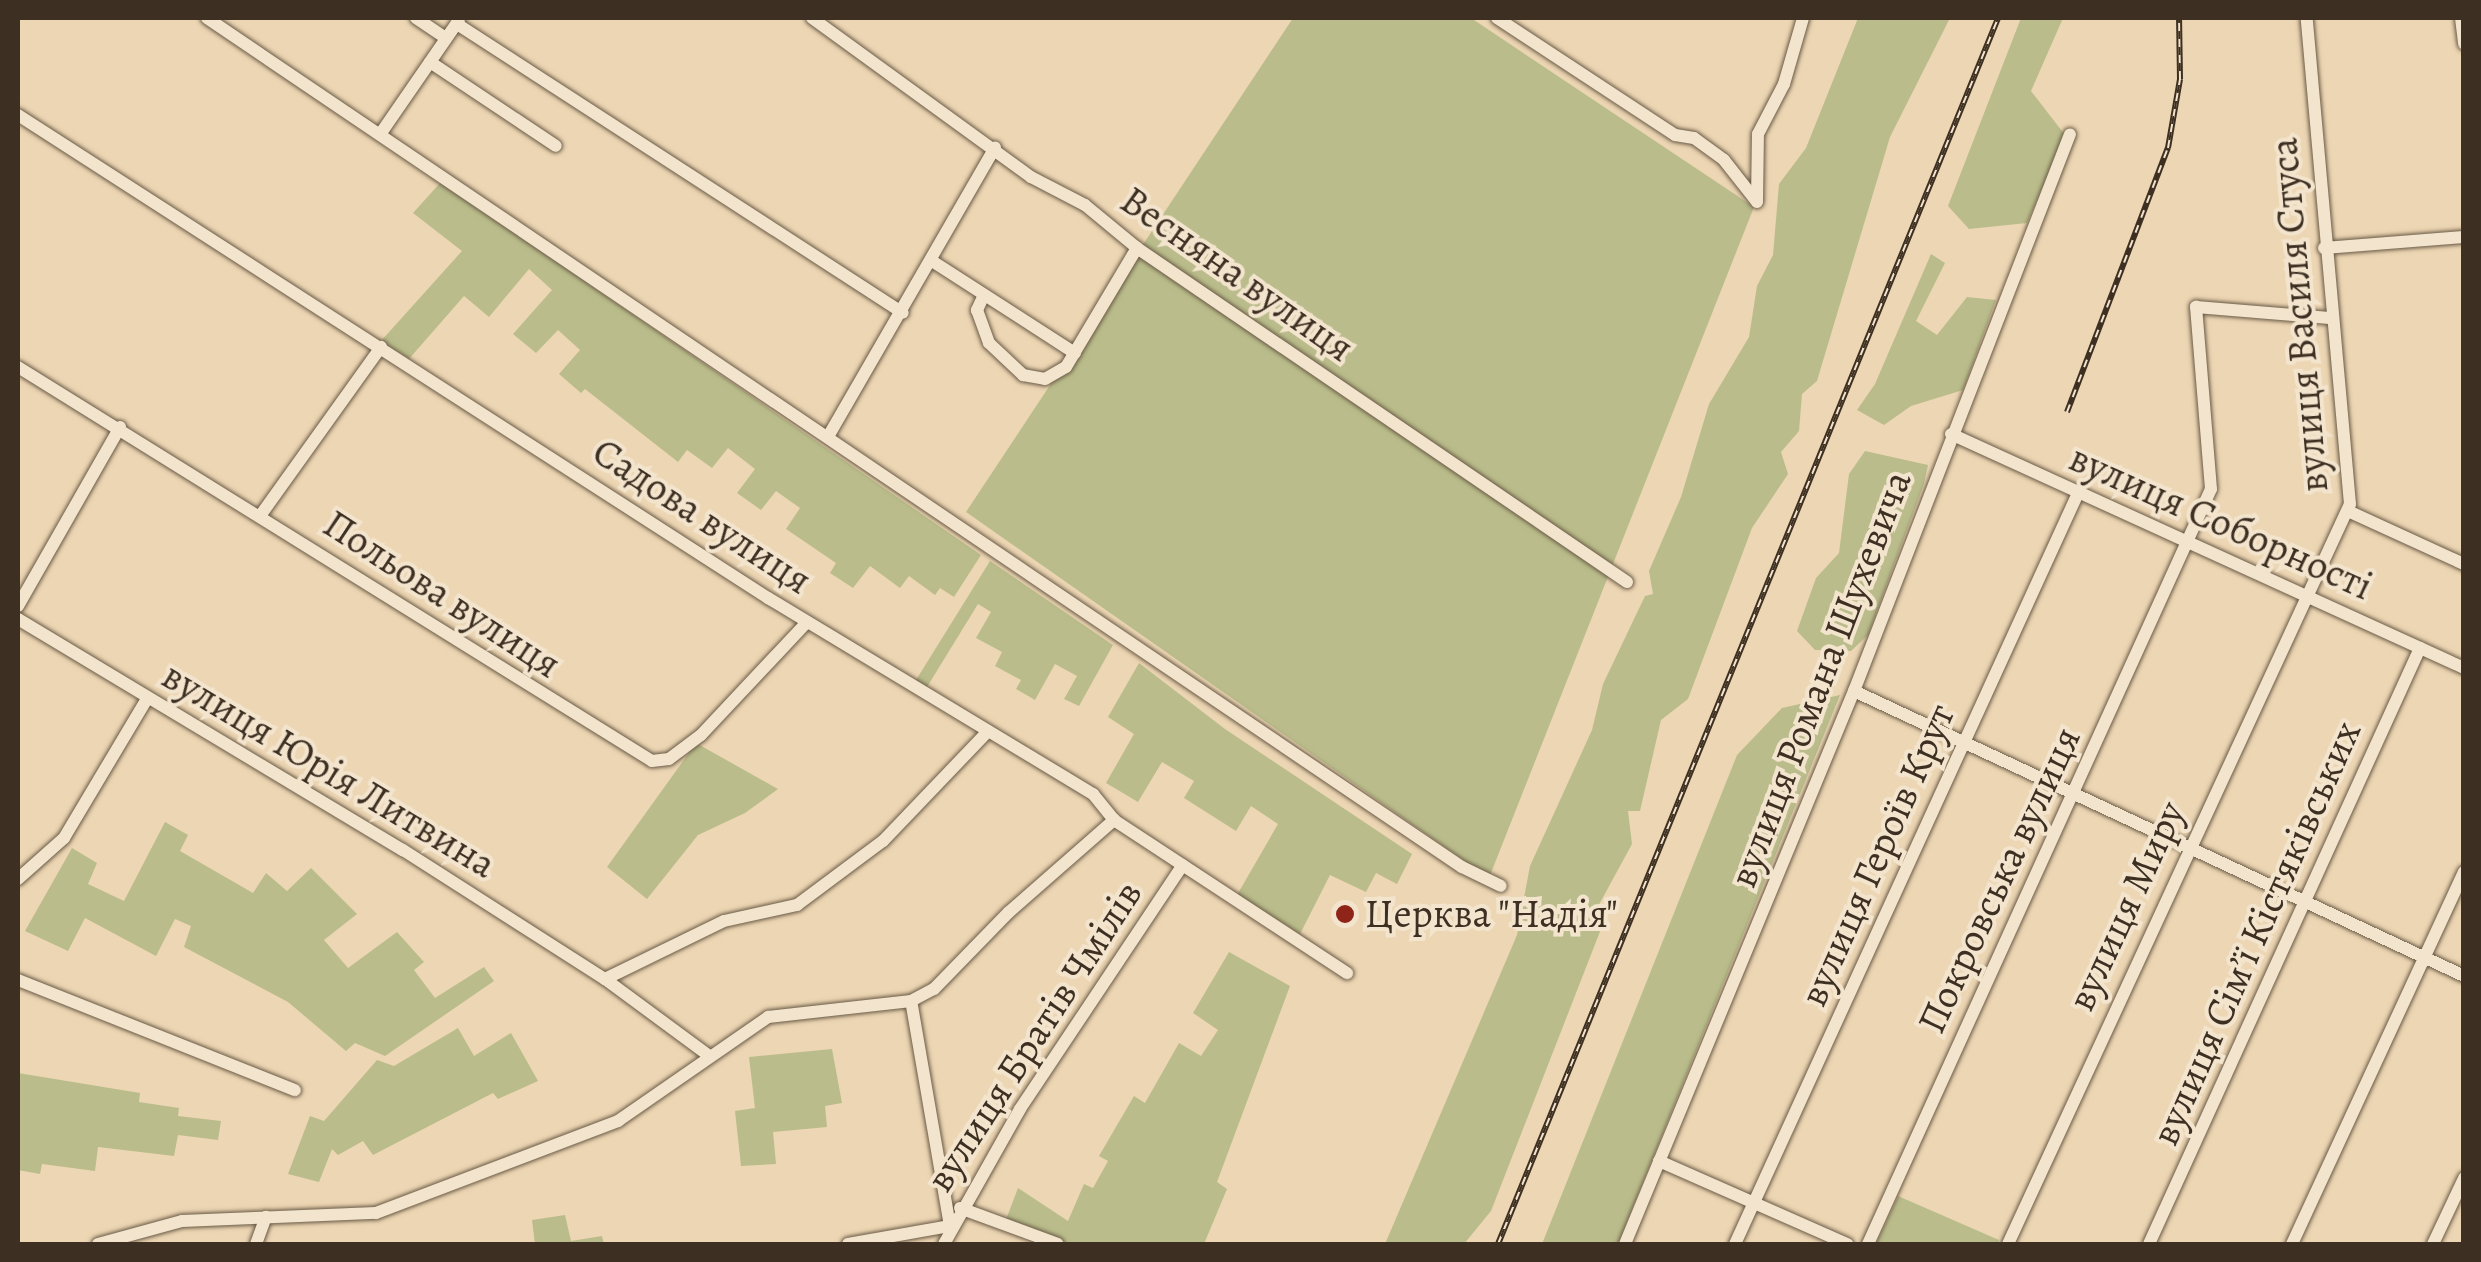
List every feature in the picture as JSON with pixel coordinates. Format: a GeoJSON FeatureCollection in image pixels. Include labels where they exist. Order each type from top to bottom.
{"type":"FeatureCollection","features":[{"type":"Feature","properties":{"kind":"street"},"geometry":{"type":"LineString","coordinates":[[207,18],[829,435],[1462,867],[1501,886]]}},
{"type":"Feature","properties":{"kind":"street"},"geometry":{"type":"LineString","coordinates":[[416,18],[446,38]]}},
{"type":"Feature","properties":{"kind":"street","name":"Весняна вулиця"},"geometry":{"type":"LineString","coordinates":[[812,18],[1138,248],[1627,582]]}},
{"type":"Feature","properties":{"kind":"street"},"geometry":{"type":"LineString","coordinates":[[1497,18],[1674,135],[1694,138],[1724,160],[1757,202],[1758,134],[1784,84],[1803,18]]}},
{"type":"Feature","properties":{"kind":"street","name":"вулиця Василя Стуса"},"geometry":{"type":"LineString","coordinates":[[2306,596],[2348,512],[2307,18]]}},
{"type":"Feature","properties":{"kind":"street"},"geometry":{"type":"LineString","coordinates":[[2461,18],[2464,44]]}},
{"type":"Feature","properties":{"kind":"street"},"geometry":{"type":"LineString","coordinates":[[381,134],[459,21],[903,313]]}},
{"type":"Feature","properties":{"kind":"street"},"geometry":{"type":"LineString","coordinates":[[430,62],[556,146]]}},
{"type":"Feature","properties":{"kind":"street","name":"Садова вулиця"},"geometry":{"type":"LineString","coordinates":[[18,115],[807,622],[1093,794],[1114,820],[1347,973]]}},
{"type":"Feature","properties":{"kind":"street","name":"вулиця Романа Шухевича"},"geometry":{"type":"LineString","coordinates":[[1624,1244],[1854,691],[2070,134]]}},
{"type":"Feature","properties":{"kind":"street"},"geometry":{"type":"LineString","coordinates":[[829,435],[995,148]]}},
{"type":"Feature","properties":{"kind":"street"},"geometry":{"type":"LineString","coordinates":[[2324,248],[2464,237]]}},
{"type":"Feature","properties":{"kind":"street"},"geometry":{"type":"LineString","coordinates":[[984,294],[977,310],[989,343],[1024,375],[1045,379],[1075,353],[1138,248]]}},
{"type":"Feature","properties":{"kind":"street"},"geometry":{"type":"LineString","coordinates":[[932,262],[1075,353]]}},
{"type":"Feature","properties":{"kind":"street","name":"Покровська вулиця"},"geometry":{"type":"LineString","coordinates":[[1868,1244],[2190,543],[2211,488],[2196,306],[2330,318]]}},
{"type":"Feature","properties":{"kind":"street"},"geometry":{"type":"LineString","coordinates":[[260,516],[382,347]]}},
{"type":"Feature","properties":{"kind":"street","name":"Польова вулиця"},"geometry":{"type":"LineString","coordinates":[[18,367],[652,761],[669,759],[701,735],[807,622]]}},
{"type":"Feature","properties":{"kind":"street"},"geometry":{"type":"LineString","coordinates":[[18,606],[120,427]]}},
{"type":"Feature","properties":{"kind":"street","name":"вулиця Соборності"},"geometry":{"type":"LineString","coordinates":[[1951,434],[2464,668]]}},
{"type":"Feature","properties":{"kind":"street","name":"вулиця Героїв Крут"},"geometry":{"type":"LineString","coordinates":[[1736,1244],[2078,492]]}},
{"type":"Feature","properties":{"kind":"street"},"geometry":{"type":"LineString","coordinates":[[2348,512],[2464,564]]}},
{"type":"Feature","properties":{"kind":"street","name":"вулиця Миру"},"geometry":{"type":"LineString","coordinates":[[2008,1244],[2306,596]]}},
{"type":"Feature","properties":{"kind":"street","name":"вулиця Юрія Литвина"},"geometry":{"type":"LineString","coordinates":[[18,619],[606,979],[708,1055]]}},
{"type":"Feature","properties":{"kind":"street","name":"вулиця Сімʼї Кістяківських"},"geometry":{"type":"LineString","coordinates":[[2149,1244],[2420,648]]}},
{"type":"Feature","properties":{"kind":"street"},"geometry":{"type":"LineString","coordinates":[[1854,691],[2464,976]]}},
{"type":"Feature","properties":{"kind":"street"},"geometry":{"type":"LineString","coordinates":[[18,879],[64,838],[148,699]]}},
{"type":"Feature","properties":{"kind":"street"},"geometry":{"type":"LineString","coordinates":[[606,979],[724,921],[797,905],[884,842],[988,732]]}},
{"type":"Feature","properties":{"kind":"street"},"geometry":{"type":"LineString","coordinates":[[98,1244],[182,1221],[376,1214],[618,1121],[768,1017],[912,1001],[934,989],[1009,912],[1114,820]]}},
{"type":"Feature","properties":{"kind":"street","name":"вулиця Братів Чмілів"},"geometry":{"type":"LineString","coordinates":[[944,1244],[960,1208],[1183,866]]}},
{"type":"Feature","properties":{"kind":"street"},"geometry":{"type":"LineString","coordinates":[[2292,1244],[2464,872]]}},
{"type":"Feature","properties":{"kind":"street"},"geometry":{"type":"LineString","coordinates":[[18,980],[295,1090]]}},
{"type":"Feature","properties":{"kind":"street"},"geometry":{"type":"LineString","coordinates":[[848,1244],[950,1226],[912,1001]]}},
{"type":"Feature","properties":{"kind":"street"},"geometry":{"type":"LineString","coordinates":[[1659,1161],[1847,1244]]}},
{"type":"Feature","properties":{"kind":"street"},"geometry":{"type":"LineString","coordinates":[[2433,1244],[2464,1178]]}},
{"type":"Feature","properties":{"kind":"street"},"geometry":{"type":"LineString","coordinates":[[960,1208],[1058,1244]]}},
{"type":"Feature","properties":{"kind":"street"},"geometry":{"type":"LineString","coordinates":[[256,1244],[266,1218]]}},
{"type":"Feature","properties":{"kind":"green space"},"geometry":{"type":"Polygon","coordinates":[[[1293,18],[1471,18],[1754,207],[1489,878],[966,512],[1293,18]]]}},
{"type":"Feature","properties":{"kind":"green space"},"geometry":{"type":"Polygon","coordinates":[[[1858,18],[1950,18],[1890,137],[1817,381],[1802,394],[1799,431],[1781,452],[1788,474],[1752,528],[1688,699],[1661,720],[1640,811],[1628,811],[1632,844],[1595,912],[1601,929],[1491,1211],[1464,1244],[1385,1244],[1517,935],[1530,866],[1592,730],[1603,684],[1645,596],[1653,594],[1649,571],[1681,497],[1709,404],[1749,337],[1757,286],[1773,255],[1779,184],[1806,148],[1858,18]]]}},
{"type":"Feature","properties":{"kind":"green space"},"geometry":{"type":"Polygon","coordinates":[[[2021,18],[2063,18],[2031,91],[2065,135],[2027,223],[1969,229],[1948,206],[2021,18]]]}},
{"type":"Feature","properties":{"kind":"green space"},"geometry":{"type":"Polygon","coordinates":[[[441,182],[981,555],[954,597],[940,588],[935,595],[909,576],[900,588],[870,566],[853,588],[830,573],[836,563],[786,529],[800,508],[776,491],[761,510],[737,493],[755,469],[728,448],[712,468],[687,450],[678,462],[585,389],[581,393],[559,374],[580,350],[558,330],[536,353],[513,334],[552,290],[529,269],[489,317],[464,296],[409,359],[381,341],[462,251],[413,213],[441,182]]]}},
{"type":"Feature","properties":{"kind":"green space"},"geometry":{"type":"Polygon","coordinates":[[[1931,254],[1945,263],[1916,321],[1937,335],[1967,297],[1996,300],[1963,390],[1911,406],[1884,425],[1857,410],[1875,384],[1931,254]]]}},
{"type":"Feature","properties":{"kind":"green space"},"geometry":{"type":"Polygon","coordinates":[[[1865,451],[1928,465],[1924,484],[1868,635],[1851,651],[1815,650],[1797,631],[1816,578],[1839,553],[1849,474],[1865,451]]]}},
{"type":"Feature","properties":{"kind":"green space"},"geometry":{"type":"Polygon","coordinates":[[[990,561],[1113,645],[1079,706],[1064,699],[1077,676],[1055,664],[1035,700],[1016,689],[1021,680],[995,666],[1002,652],[976,638],[991,612],[978,604],[927,687],[916,680],[990,561]]]}},
{"type":"Feature","properties":{"kind":"green space"},"geometry":{"type":"Polygon","coordinates":[[[1139,663],[1225,729],[1412,854],[1397,884],[1376,873],[1366,892],[1330,875],[1300,934],[1237,895],[1278,824],[1251,806],[1236,831],[1184,798],[1194,781],[1162,762],[1138,802],[1106,783],[1134,734],[1108,717],[1139,663]]]}},
{"type":"Feature","properties":{"kind":"green space"},"geometry":{"type":"Polygon","coordinates":[[[1840,695],[1618,1244],[1542,1244],[1737,755],[1782,708],[1840,695]]]}},
{"type":"Feature","properties":{"kind":"green space"},"geometry":{"type":"Polygon","coordinates":[[[696,743],[778,789],[745,813],[698,835],[647,899],[607,867],[696,743]]]}},
{"type":"Feature","properties":{"kind":"green space"},"geometry":{"type":"Polygon","coordinates":[[[165,822],[188,835],[180,851],[253,893],[266,873],[287,891],[311,868],[357,914],[324,940],[348,968],[397,932],[424,962],[414,970],[435,998],[484,967],[494,981],[385,1056],[355,1043],[346,1051],[288,1002],[184,947],[191,926],[175,919],[156,956],[85,918],[68,951],[25,931],[72,848],[97,863],[88,884],[124,901],[165,822]]]}},
{"type":"Feature","properties":{"kind":"green space"},"geometry":{"type":"Polygon","coordinates":[[[1229,952],[1290,986],[1217,1182],[1227,1189],[1204,1244],[1042,1244],[1002,1230],[1018,1188],[1068,1221],[1084,1184],[1093,1188],[1108,1161],[1099,1156],[1134,1096],[1145,1103],[1179,1043],[1201,1056],[1218,1030],[1193,1013],[1229,952]]]}},
{"type":"Feature","properties":{"kind":"green space"},"geometry":{"type":"Polygon","coordinates":[[[458,1028],[474,1056],[511,1033],[538,1081],[498,1099],[493,1093],[373,1155],[363,1141],[338,1155],[332,1149],[319,1182],[288,1174],[310,1116],[324,1121],[377,1060],[394,1066],[458,1028]]]}},
{"type":"Feature","properties":{"kind":"green space"},"geometry":{"type":"Polygon","coordinates":[[[832,1049],[842,1103],[825,1106],[827,1127],[773,1132],[776,1164],[741,1166],[735,1111],[755,1108],[749,1057],[832,1049]]]}},
{"type":"Feature","properties":{"kind":"green space"},"geometry":{"type":"Polygon","coordinates":[[[18,1073],[140,1093],[139,1102],[179,1108],[178,1116],[221,1121],[218,1140],[178,1135],[174,1156],[98,1147],[95,1171],[42,1164],[40,1174],[18,1170],[18,1073]]]}},
{"type":"Feature","properties":{"kind":"green space"},"geometry":{"type":"Polygon","coordinates":[[[1898,1196],[1999,1240],[1997,1244],[1876,1244],[1898,1196]]]}},
{"type":"Feature","properties":{"kind":"green space"},"geometry":{"type":"Polygon","coordinates":[[[565,1215],[571,1241],[602,1236],[604,1244],[535,1244],[532,1220],[565,1215]]]}},
{"type":"Feature","properties":{"kind":"railway"},"geometry":{"type":"LineString","coordinates":[[1498,1244],[1998,18]]}},
{"type":"Feature","properties":{"kind":"railway"},"geometry":{"type":"LineString","coordinates":[[2067,412],[2168,148],[2180,79],[2179,18]]}},
{"type":"Feature","properties":{"kind":"place","name":"Церква \"Надія\""},"geometry":{"type":"Point","coordinates":[1345,914]}}]}
